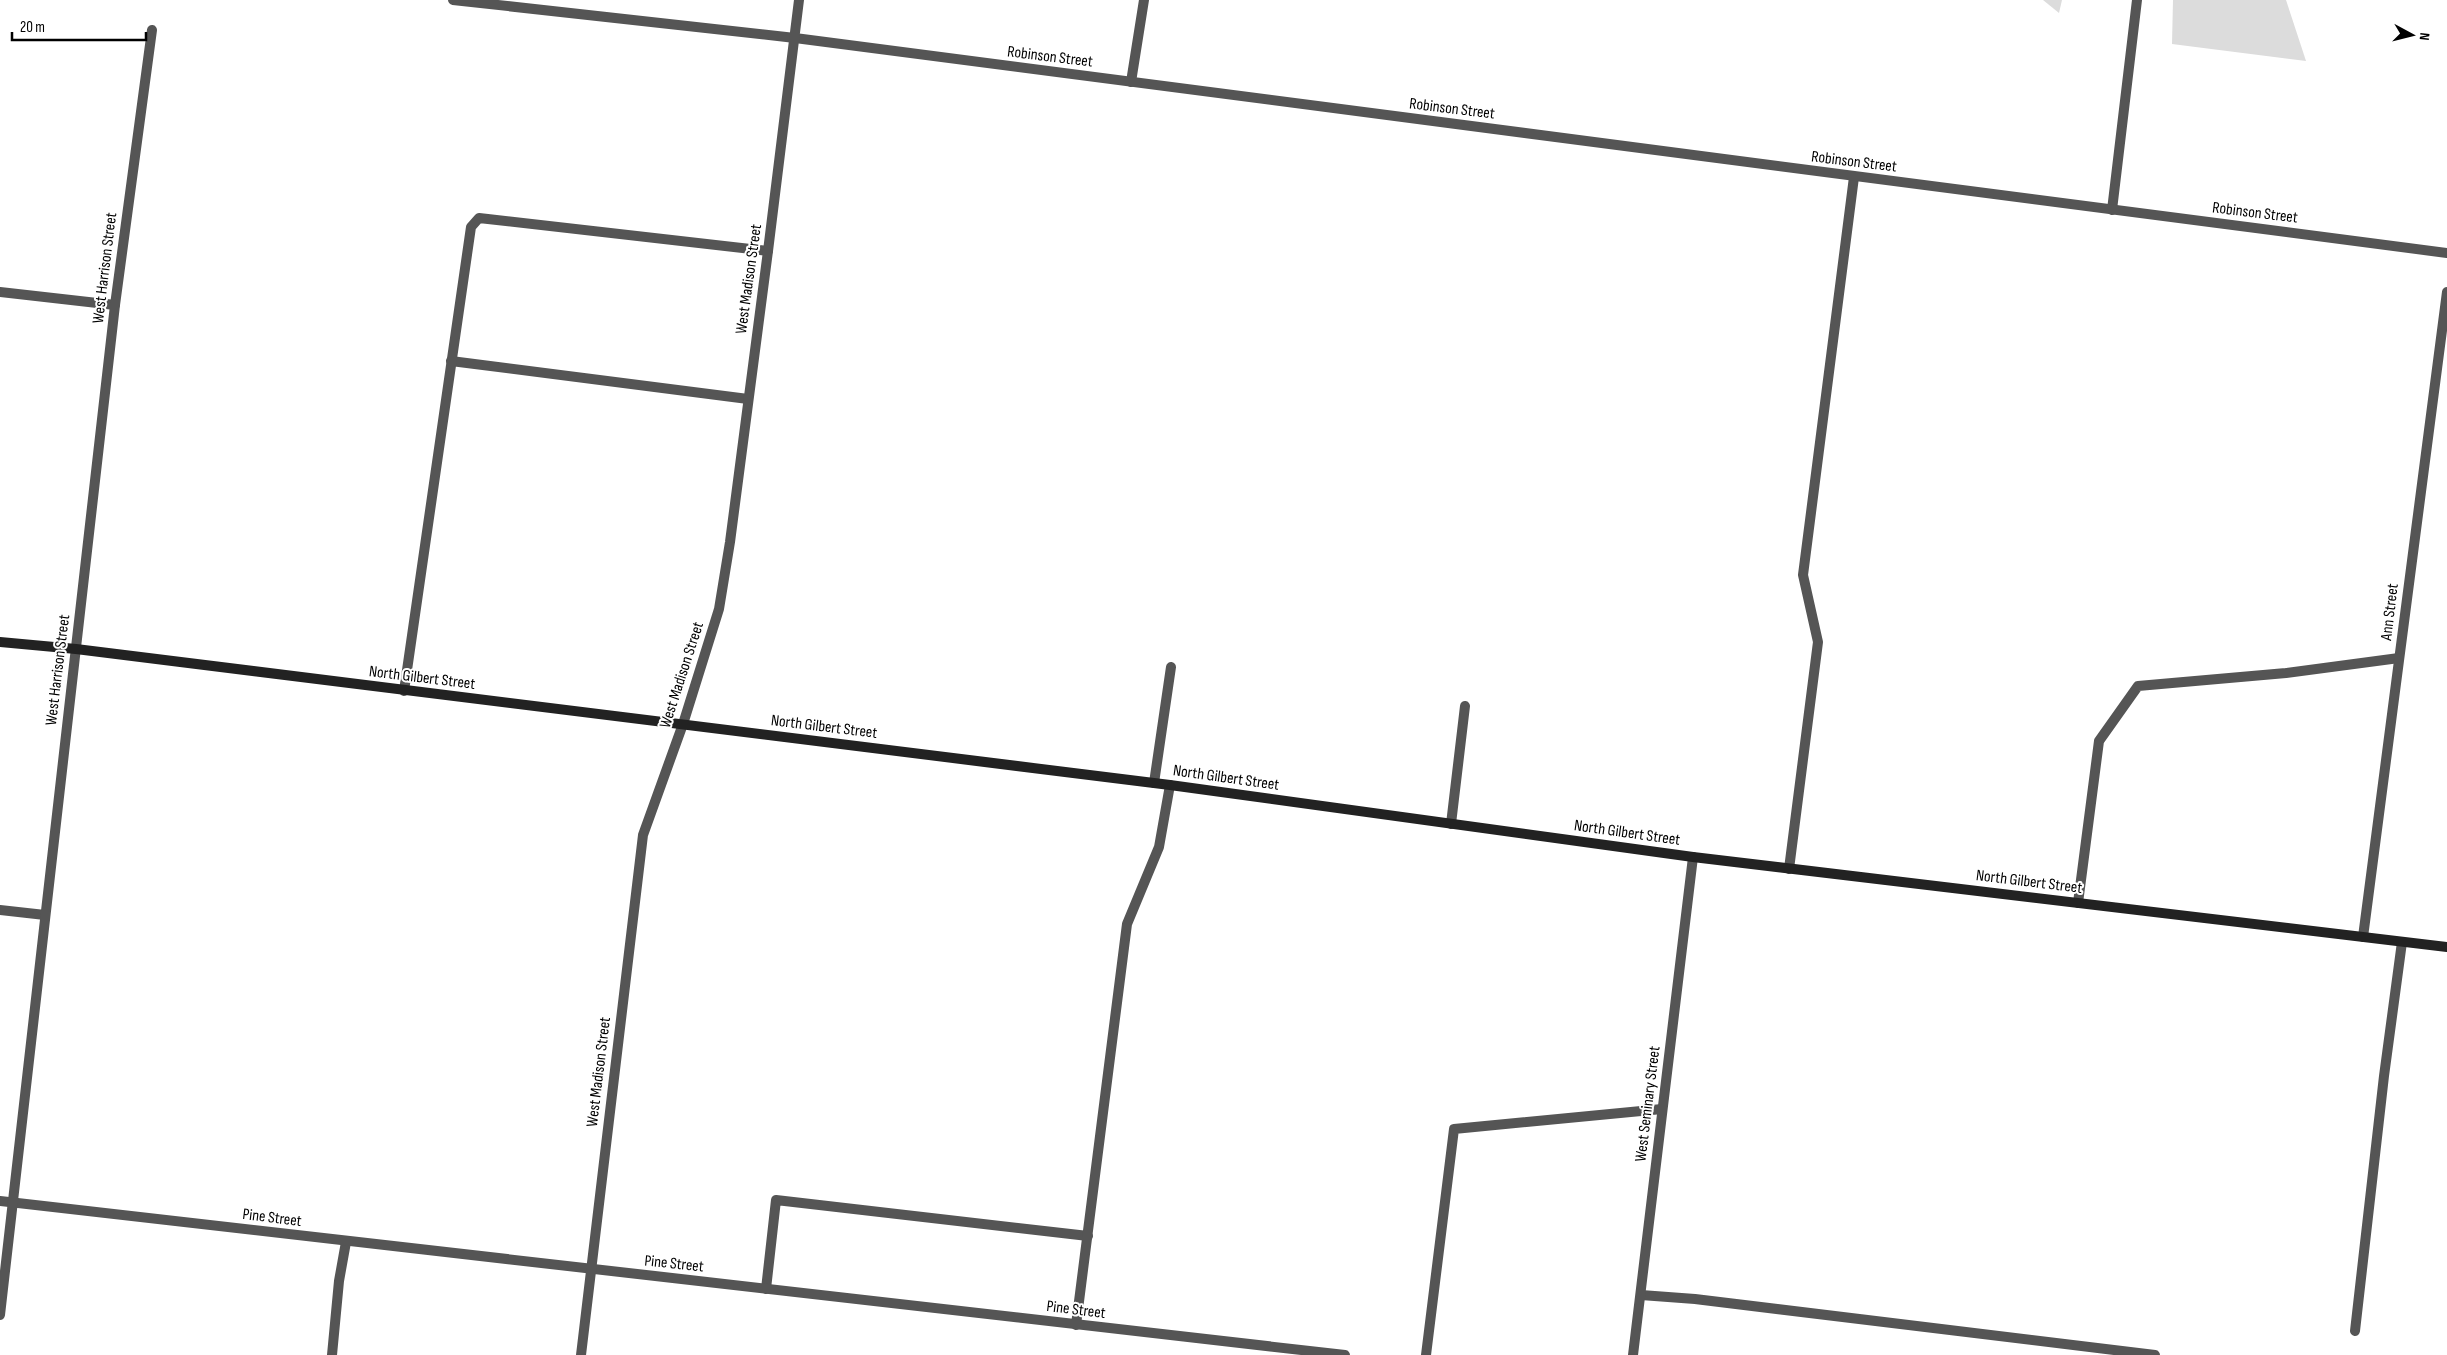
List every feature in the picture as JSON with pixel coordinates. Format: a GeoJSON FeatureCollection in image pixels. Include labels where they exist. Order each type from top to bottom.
{"type":"FeatureCollection","features":[{"type":"Feature","properties":{"kind":"main road","name":"North Gilbert Street"},"geometry":{"type":"LineString","coordinates":[[0,642],[76,649],[1170,785],[1789,869],[2447,947]]}},
{"type":"Feature","properties":{"kind":"street","name":"Robinson Street"},"geometry":{"type":"LineString","coordinates":[[452,0],[795,38],[2447,253]]}},
{"type":"Feature","properties":{"kind":"street","name":"West Madison Street"},"geometry":{"type":"LineString","coordinates":[[580,1355],[643,835],[683,724],[719,609],[730,542],[799,0]]}},
{"type":"Feature","properties":{"kind":"street"},"geometry":{"type":"LineString","coordinates":[[1131,82],[1144,0]]}},
{"type":"Feature","properties":{"kind":"street"},"geometry":{"type":"LineString","coordinates":[[2112,210],[2137,0]]}},
{"type":"Feature","properties":{"kind":"street","name":"West Harrison Street"},"geometry":{"type":"LineString","coordinates":[[0,1315],[115,305],[152,30]]}},
{"type":"Feature","properties":{"kind":"street"},"geometry":{"type":"LineString","coordinates":[[1789,869],[1818,642],[1803,575],[1854,177]]}},
{"type":"Feature","properties":{"kind":"street"},"geometry":{"type":"LineString","coordinates":[[404,691],[471,227],[479,218],[768,251]]}},
{"type":"Feature","properties":{"kind":"street"},"geometry":{"type":"LineString","coordinates":[[0,292],[115,305]]}},
{"type":"Feature","properties":{"kind":"street","name":"Ann Street"},"geometry":{"type":"LineString","coordinates":[[2362,937],[2447,292]]}},
{"type":"Feature","properties":{"kind":"street"},"geometry":{"type":"LineString","coordinates":[[451,361],[748,398]]}},
{"type":"Feature","properties":{"kind":"street"},"geometry":{"type":"LineString","coordinates":[[2078,903],[2099,741],[2138,686],[2286,674],[2399,658]]}},
{"type":"Feature","properties":{"kind":"street"},"geometry":{"type":"LineString","coordinates":[[1154,783],[1171,667]]}},
{"type":"Feature","properties":{"kind":"street"},"geometry":{"type":"LineString","coordinates":[[1451,824],[1465,706]]}},
{"type":"Feature","properties":{"kind":"street"},"geometry":{"type":"LineString","coordinates":[[1076,1325],[1128,924],[1159,847],[1170,785]]}},
{"type":"Feature","properties":{"kind":"street","name":"West Seminary Street"},"geometry":{"type":"LineString","coordinates":[[1633,1355],[1693,857]]}},
{"type":"Feature","properties":{"kind":"street"},"geometry":{"type":"LineString","coordinates":[[0,910],[45,915]]}},
{"type":"Feature","properties":{"kind":"street"},"geometry":{"type":"LineString","coordinates":[[2355,1331],[2384,1076],[2402,942]]}},
{"type":"Feature","properties":{"kind":"street"},"geometry":{"type":"LineString","coordinates":[[1426,1355],[1454,1129],[1662,1110]]}},
{"type":"Feature","properties":{"kind":"street"},"geometry":{"type":"LineString","coordinates":[[766,1289],[776,1200],[1088,1236]]}},
{"type":"Feature","properties":{"kind":"street","name":"Pine Street"},"geometry":{"type":"LineString","coordinates":[[0,1201],[1345,1355]]}},
{"type":"Feature","properties":{"kind":"street"},"geometry":{"type":"LineString","coordinates":[[332,1355],[339,1281],[346,1242]]}},
{"type":"Feature","properties":{"kind":"street"},"geometry":{"type":"LineString","coordinates":[[1641,1295],[1695,1299],[2155,1355]]}},
{"type":"Feature","properties":{"kind":"shaded area"},"geometry":{"type":"Polygon","coordinates":[[[2043,0],[2062,0],[2059,13],[2043,0]]]}},
{"type":"Feature","properties":{"kind":"shaded area"},"geometry":{"type":"Polygon","coordinates":[[[2173,0],[2286,0],[2306,61],[2172,44],[2173,0]]]}}]}
